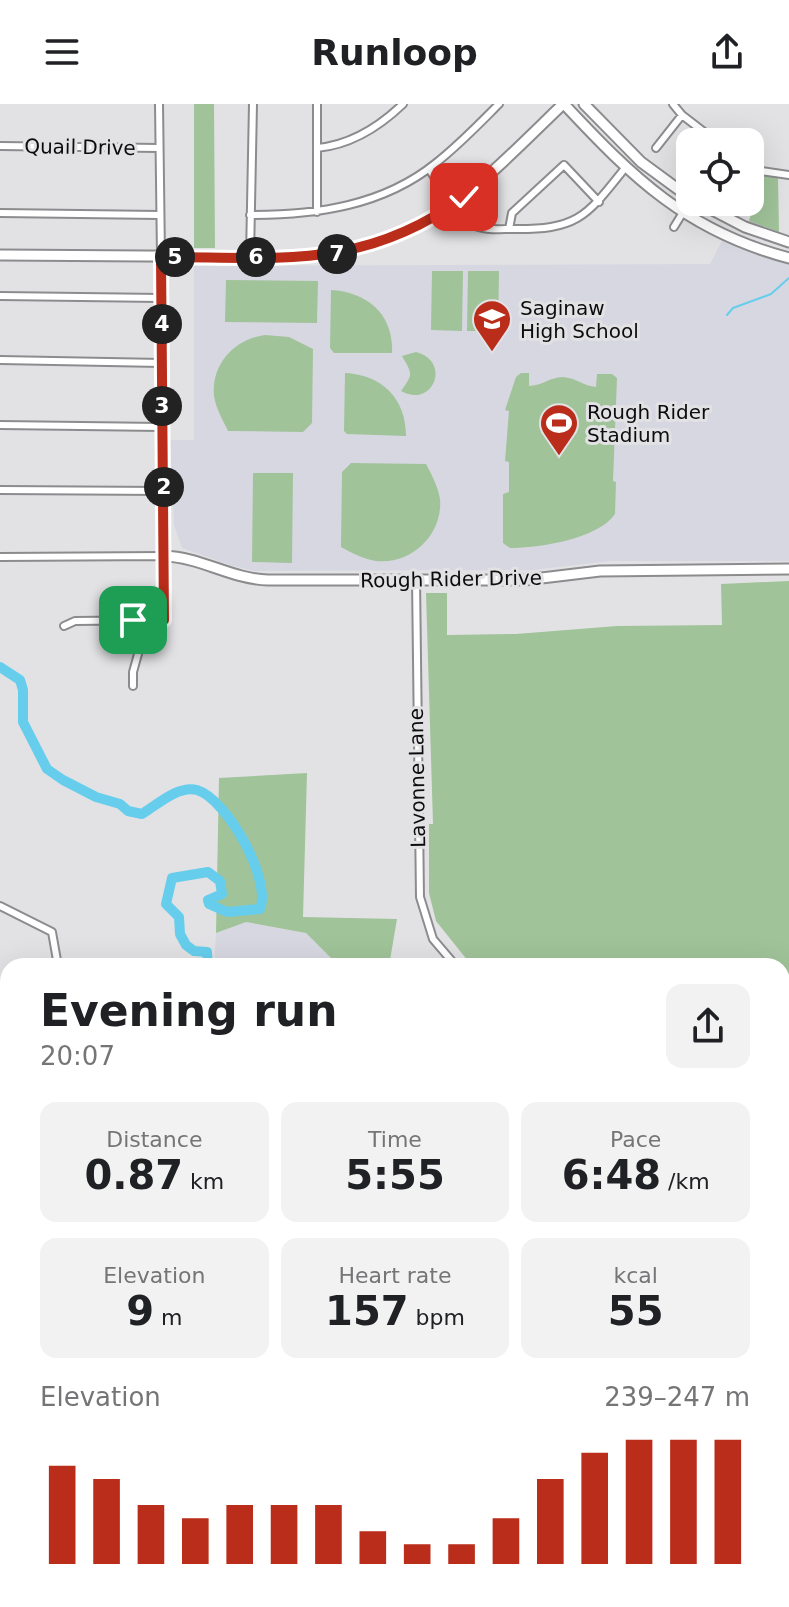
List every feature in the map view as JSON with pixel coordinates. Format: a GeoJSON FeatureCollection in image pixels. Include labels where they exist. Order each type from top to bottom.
{"type":"FeatureCollection","features":[{"type":"Feature","properties":{"kind":"street"},"geometry":{"type":"LineString","coordinates":[[64,626],[75,621],[164,620],[159,104]]}},
{"type":"Feature","properties":{"kind":"street"},"geometry":{"type":"LineString","coordinates":[[250,257],[253,104]]}},
{"type":"Feature","properties":{"kind":"street"},"geometry":{"type":"LineString","coordinates":[[317,104],[317,212]]}},
{"type":"Feature","properties":{"kind":"street"},"geometry":{"type":"LineString","coordinates":[[317,148],[367,132],[403,104]]}},
{"type":"Feature","properties":{"kind":"street"},"geometry":{"type":"LineString","coordinates":[[250,215],[317,212],[381,195],[429,169],[499,104]]}},
{"type":"Feature","properties":{"kind":"street"},"geometry":{"type":"LineString","coordinates":[[0,255],[308,257],[350,251],[404,233],[454,205],[563,104],[625,168],[676,207]]}},
{"type":"Feature","properties":{"kind":"street"},"geometry":{"type":"LineString","coordinates":[[584,104],[641,162],[676,188]]}},
{"type":"Feature","properties":{"kind":"street"},"geometry":{"type":"LineString","coordinates":[[673,104],[699,128]]}},
{"type":"Feature","properties":{"kind":"street"},"geometry":{"type":"LineString","coordinates":[[656,148],[682,115]]}},
{"type":"Feature","properties":{"kind":"street","name":"Quail Drive"},"geometry":{"type":"LineString","coordinates":[[0,146],[159,148]]}},
{"type":"Feature","properties":{"kind":"street"},"geometry":{"type":"LineString","coordinates":[[509,229],[512,213],[564,165],[599,202]]}},
{"type":"Feature","properties":{"kind":"street"},"geometry":{"type":"LineString","coordinates":[[429,169],[466,220],[476,226],[509,229],[561,226],[582,217],[599,202],[625,168]]}},
{"type":"Feature","properties":{"kind":"street"},"geometry":{"type":"LineString","coordinates":[[764,171],[789,175]]}},
{"type":"Feature","properties":{"kind":"street"},"geometry":{"type":"LineString","coordinates":[[0,213],[160,215]]}},
{"type":"Feature","properties":{"kind":"street"},"geometry":{"type":"LineString","coordinates":[[674,227],[681,216]]}},
{"type":"Feature","properties":{"kind":"street"},"geometry":{"type":"LineString","coordinates":[[690,216],[725,235],[789,258]]}},
{"type":"Feature","properties":{"kind":"street"},"geometry":{"type":"LineString","coordinates":[[724,216],[789,242]]}},
{"type":"Feature","properties":{"kind":"street"},"geometry":{"type":"LineString","coordinates":[[0,296],[162,298]]}},
{"type":"Feature","properties":{"kind":"street"},"geometry":{"type":"LineString","coordinates":[[0,360],[162,363]]}},
{"type":"Feature","properties":{"kind":"street"},"geometry":{"type":"LineString","coordinates":[[0,425],[162,427]]}},
{"type":"Feature","properties":{"kind":"street"},"geometry":{"type":"LineString","coordinates":[[0,490],[164,491]]}},
{"type":"Feature","properties":{"kind":"street"},"geometry":{"type":"LineString","coordinates":[[0,557],[164,556]]}},
{"type":"Feature","properties":{"kind":"street","name":"Rough Rider Drive"},"geometry":{"type":"LineString","coordinates":[[164,556],[193,560],[250,579],[525,580],[600,571],[789,569]]}},
{"type":"Feature","properties":{"kind":"street","name":"Lavonne Lane"},"geometry":{"type":"LineString","coordinates":[[416,579],[420,897],[433,939],[449,958]]}},
{"type":"Feature","properties":{"kind":"street"},"geometry":{"type":"LineString","coordinates":[[133,686],[138,654],[138,620]]}},
{"type":"Feature","properties":{"kind":"street"},"geometry":{"type":"LineString","coordinates":[[0,906],[52,932],[57,958]]}},
{"type":"Feature","properties":{"kind":"shaded area","name":"Saginaw High School"},"geometry":{"type":"Polygon","coordinates":[[[723,239],[757,254],[789,263],[789,561],[611,561],[533,570],[254,571],[182,548],[174,525],[170,440],[194,440],[194,266],[710,264],[723,239]]]}},
{"type":"Feature","properties":{"kind":"shaded area"},"geometry":{"type":"Polygon","coordinates":[[[246,922],[306,933],[331,958],[214,958],[216,933],[246,922]]]}},
{"type":"Feature","properties":{"kind":"green space"},"geometry":{"type":"Polygon","coordinates":[[[194,104],[214,104],[215,248],[194,248],[194,104]]]}},
{"type":"Feature","properties":{"kind":"green space"},"geometry":{"type":"Polygon","coordinates":[[[764,174],[778,178],[779,232],[749,221],[750,216],[764,216],[764,174]]]}},
{"type":"Feature","properties":{"kind":"green space"},"geometry":{"type":"Polygon","coordinates":[[[432,271],[463,271],[462,331],[431,330],[432,271]]]}},
{"type":"Feature","properties":{"kind":"green space"},"geometry":{"type":"Polygon","coordinates":[[[468,271],[499,271],[498,331],[467,331],[468,271]]]}},
{"type":"Feature","properties":{"kind":"green space"},"geometry":{"type":"Polygon","coordinates":[[[226,280],[318,281],[317,323],[225,322],[226,280]]]}},
{"type":"Feature","properties":{"kind":"green space"},"geometry":{"type":"Polygon","coordinates":[[[331,290],[356,295],[376,308],[388,327],[392,353],[334,353],[330,348],[331,290]]]}},
{"type":"Feature","properties":{"kind":"green space"},"geometry":{"type":"Polygon","coordinates":[[[265,335],[289,337],[313,349],[312,423],[303,432],[228,431],[218,410],[214,384],[221,364],[244,342],[265,335]]]}},
{"type":"Feature","properties":{"kind":"green space"},"geometry":{"type":"Polygon","coordinates":[[[416,352],[427,357],[436,373],[429,389],[412,395],[401,391],[410,374],[402,356],[416,352]]]}},
{"type":"Feature","properties":{"kind":"green space"},"geometry":{"type":"Polygon","coordinates":[[[345,373],[370,378],[389,391],[402,410],[406,436],[347,434],[344,431],[345,373]]]}},
{"type":"Feature","properties":{"kind":"green space","name":"Rough Rider Stadium"},"geometry":{"type":"Polygon","coordinates":[[[529,373],[529,386],[563,377],[596,387],[597,374],[612,374],[617,378],[613,481],[616,482],[615,514],[607,523],[582,536],[551,544],[510,548],[503,543],[503,494],[509,492],[509,462],[505,461],[509,411],[505,410],[516,377],[529,373]]]}},
{"type":"Feature","properties":{"kind":"green space"},"geometry":{"type":"Polygon","coordinates":[[[351,463],[426,464],[438,490],[440,512],[430,535],[412,553],[389,561],[376,561],[341,547],[342,472],[351,463]]]}},
{"type":"Feature","properties":{"kind":"green space"},"geometry":{"type":"Polygon","coordinates":[[[253,473],[293,473],[292,563],[252,562],[253,473]]]}},
{"type":"Feature","properties":{"kind":"green space"},"geometry":{"type":"Polygon","coordinates":[[[789,581],[789,958],[466,958],[436,921],[429,893],[429,824],[433,824],[426,593],[447,593],[447,635],[516,634],[617,626],[722,625],[721,584],[789,581]]]}},
{"type":"Feature","properties":{"kind":"green space"},"geometry":{"type":"Polygon","coordinates":[[[307,773],[303,917],[397,919],[390,958],[331,958],[306,933],[246,922],[216,933],[219,778],[307,773]]]}},
{"type":"Feature","properties":{"kind":"waterway"},"geometry":{"type":"LineString","coordinates":[[727,315],[733,308],[771,294],[789,278]]}},
{"type":"Feature","properties":{"kind":"waterway"},"geometry":{"type":"LineString","coordinates":[[0,667],[20,680],[23,722],[47,769],[63,780],[96,797],[120,804],[128,811],[142,814],[175,793],[197,790],[221,808],[233,824],[259,879],[262,896],[260,909],[227,912],[209,904],[208,900],[222,894],[220,881],[208,872],[172,878],[166,904],[179,917],[180,934],[186,945],[194,951],[207,952],[207,958]]}},
{"type":"Feature","properties":{"kind":"place","name":"Saginaw High School"},"geometry":{"type":"Point","coordinates":[492,353]}},
{"type":"Feature","properties":{"kind":"place","name":"Rough Rider Stadium"},"geometry":{"type":"Point","coordinates":[559,457]}},
{"type":"Feature","properties":{"kind":"route"},"geometry":{"type":"LineString","coordinates":[[133,620],[164,620],[161,257],[298,257],[339,253],[404,233],[464,197]]}}]}
